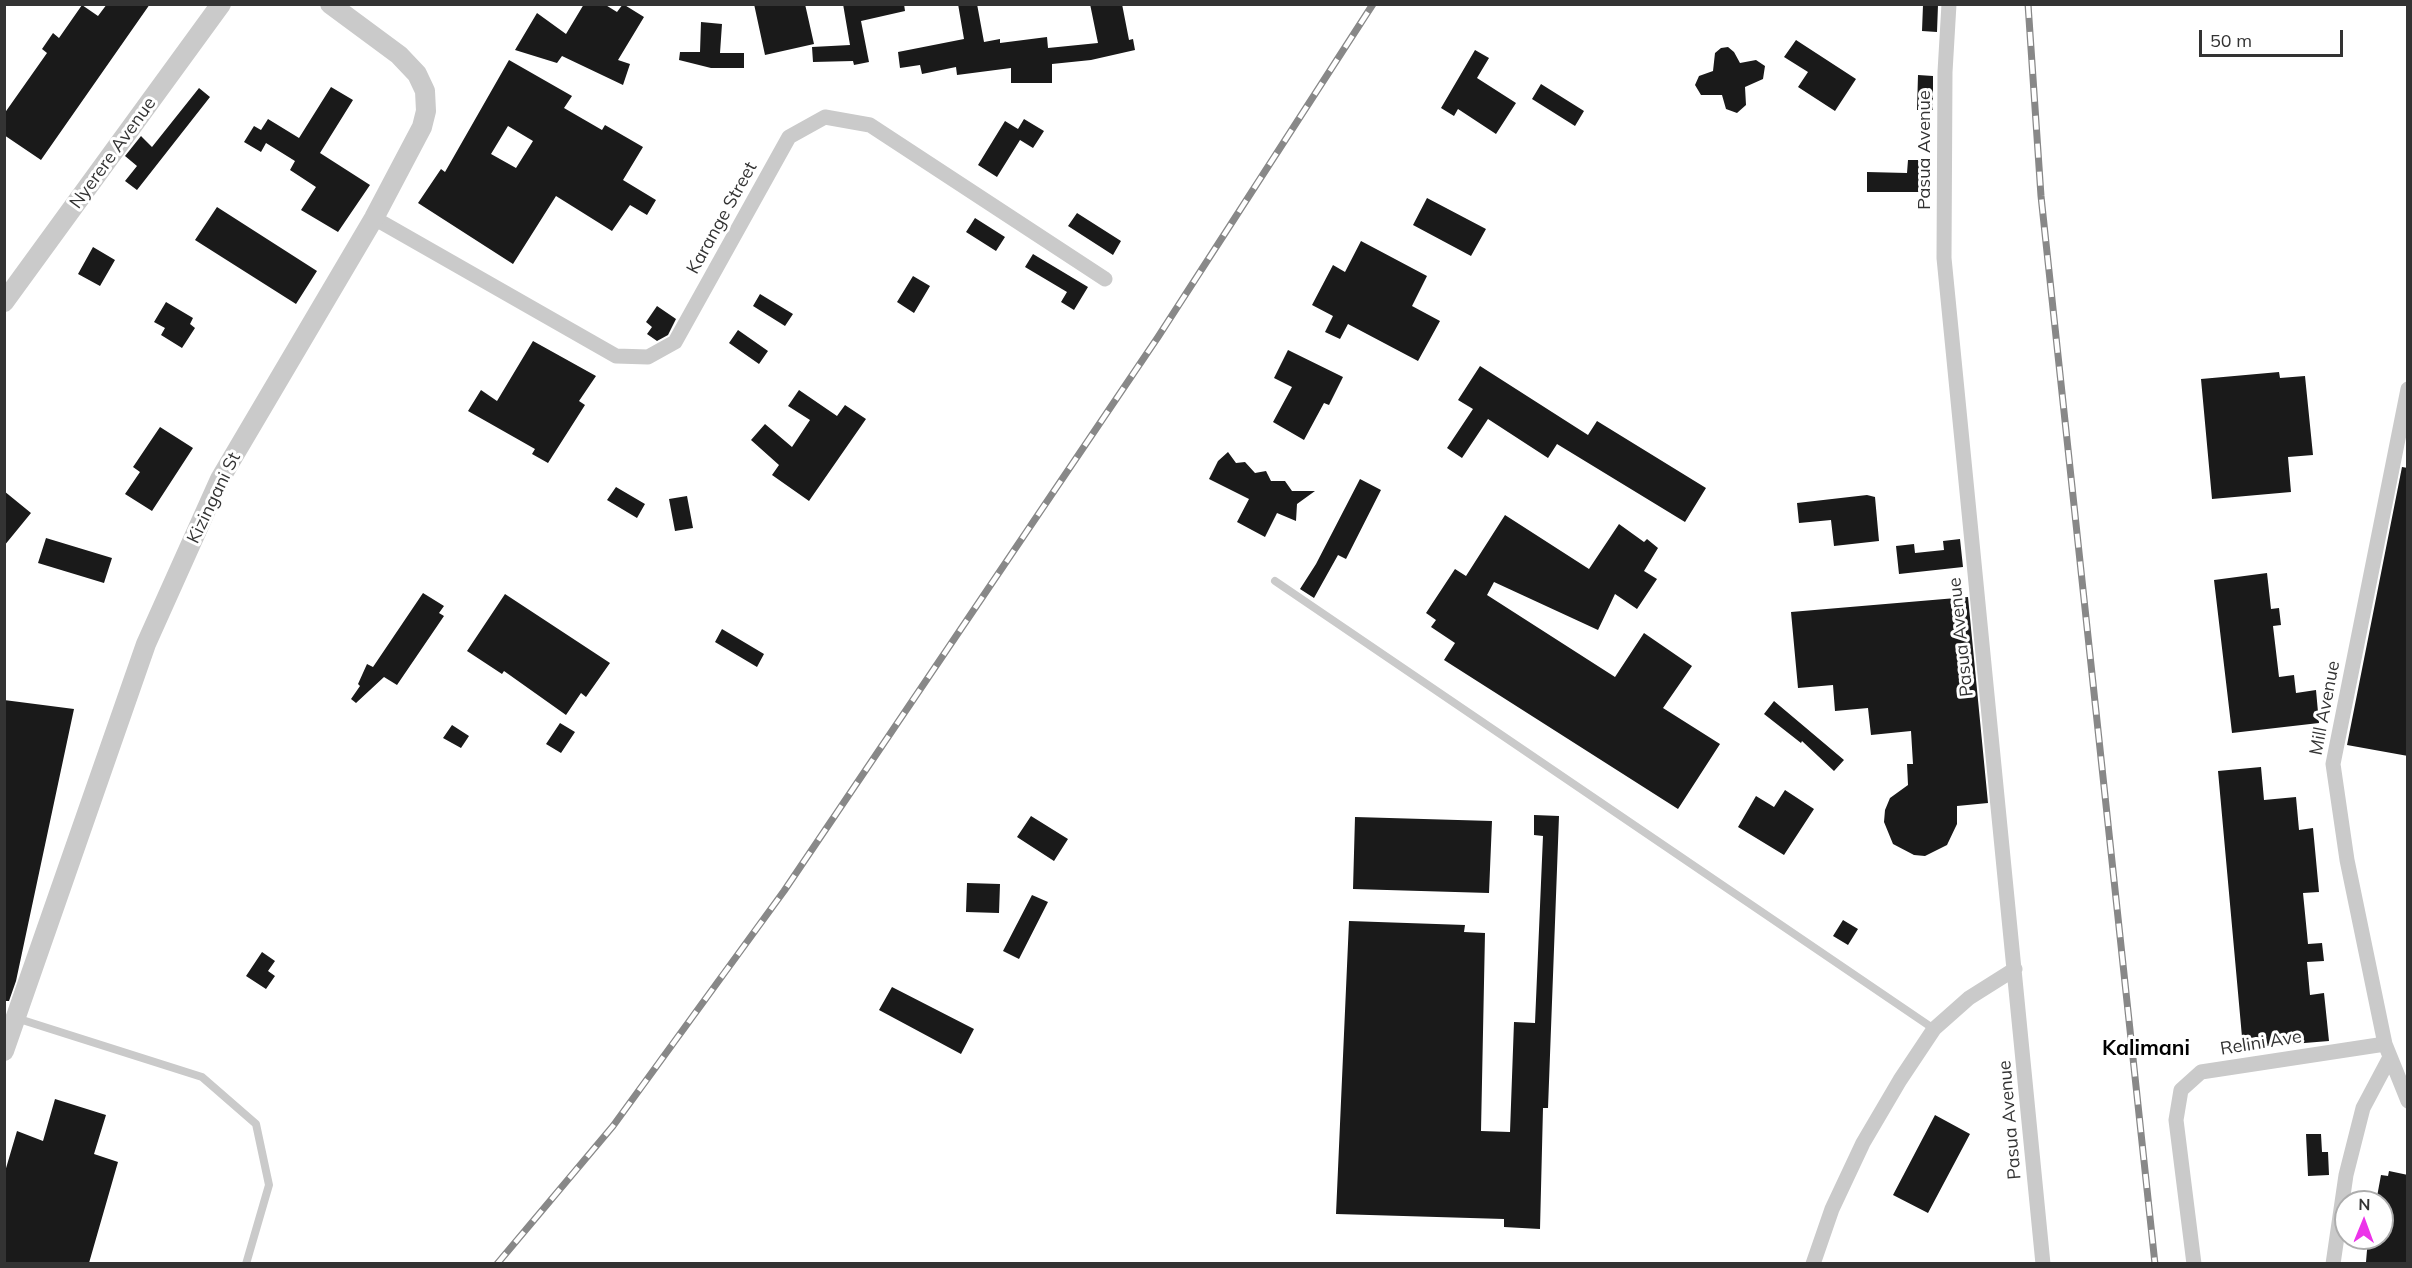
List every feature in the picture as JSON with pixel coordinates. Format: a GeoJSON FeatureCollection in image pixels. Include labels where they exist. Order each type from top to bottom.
{"type":"FeatureCollection","features":[{"type":"Feature","properties":{"kind":"street","name":"Nyerere Avenue"},"geometry":{"type":"LineString","coordinates":[[4,302],[221,4]]}},
{"type":"Feature","properties":{"kind":"street","name":"Kizingani St"},"geometry":{"type":"LineString","coordinates":[[4,1051],[146,644],[220,479],[374,218],[422,127],[426,111],[425,91],[417,74],[399,55],[330,4]]}},
{"type":"Feature","properties":{"kind":"street","name":"Pasua Avenue"},"geometry":{"type":"LineString","coordinates":[[1949,4],[1945,72],[1944,258],[2043,1263]]}},
{"type":"Feature","properties":{"kind":"street","name":"Karange Street"},"geometry":{"type":"LineString","coordinates":[[374,218],[616,356],[648,357],[675,342],[789,137],[825,117],[870,125],[1105,279]]}},
{"type":"Feature","properties":{"kind":"street","name":"Mill Avenue"},"geometry":{"type":"LineString","coordinates":[[2408,389],[2333,764],[2347,860],[2387,1051],[2408,1101]]}},
{"type":"Feature","properties":{"kind":"street"},"geometry":{"type":"LineString","coordinates":[[1813,1263],[1832,1209],[1863,1143],[1899,1080],[1934,1029],[1969,998],[2015,969]]}},
{"type":"Feature","properties":{"kind":"street"},"geometry":{"type":"LineString","coordinates":[[2333,1263],[2346,1175],[2362,1108],[2387,1051]]}},
{"type":"Feature","properties":{"kind":"street","name":"Relini Ave"},"geometry":{"type":"LineString","coordinates":[[2194,1263],[2176,1120],[2181,1090],[2201,1072],[2387,1051]]}},
{"type":"Feature","properties":{"kind":"lane"},"geometry":{"type":"LineString","coordinates":[[1275,581],[1934,1029]]}},
{"type":"Feature","properties":{"kind":"lane"},"geometry":{"type":"LineString","coordinates":[[15,1017],[202,1077],[256,1124],[269,1185],[246,1263]]}},
{"type":"Feature","properties":{"kind":"building"},"geometry":{"type":"Polygon","coordinates":[[[107,4],[150,4],[41,160],[4,135],[4,114],[47,53],[42,49],[53,33],[59,38],[82,5],[98,16],[107,4]]]}},
{"type":"Feature","properties":{"kind":"building"},"geometry":{"type":"Polygon","coordinates":[[[584,4],[604,4],[617,12],[623,4],[644,17],[618,60],[630,64],[623,85],[562,56],[557,63],[515,50],[537,13],[566,34],[584,4]]]}},
{"type":"Feature","properties":{"kind":"building"},"geometry":{"type":"Polygon","coordinates":[[[754,4],[805,4],[814,44],[765,55],[754,4]]]}},
{"type":"Feature","properties":{"kind":"building"},"geometry":{"type":"Polygon","coordinates":[[[843,4],[904,4],[905,11],[861,21],[869,62],[854,65],[853,61],[813,62],[812,47],[850,45],[843,4]]]}},
{"type":"Feature","properties":{"kind":"building"},"geometry":{"type":"Polygon","coordinates":[[[958,4],[977,4],[984,42],[1000,39],[1000,43],[1047,37],[1048,48],[1098,43],[1090,4],[1122,4],[1129,40],[1133,39],[1135,50],[1091,60],[1052,64],[1052,83],[1011,83],[1011,68],[957,75],[956,67],[922,74],[920,65],[900,68],[898,52],[964,39],[958,4]]]}},
{"type":"Feature","properties":{"kind":"building"},"geometry":{"type":"Polygon","coordinates":[[[1923,5],[1938,5],[1937,32],[1922,31],[1923,5]]]}},
{"type":"Feature","properties":{"kind":"building"},"geometry":{"type":"Polygon","coordinates":[[[701,22],[722,24],[720,53],[744,53],[744,68],[711,68],[679,60],[680,52],[700,52],[701,22]]]}},
{"type":"Feature","properties":{"kind":"building"},"geometry":{"type":"Polygon","coordinates":[[[1796,40],[1856,79],[1835,111],[1798,87],[1808,72],[1784,57],[1796,40]]]}},
{"type":"Feature","properties":{"kind":"building"},"geometry":{"type":"Polygon","coordinates":[[[1728,47],[1740,63],[1756,60],[1765,66],[1763,79],[1745,87],[1746,105],[1737,113],[1726,109],[1722,95],[1701,95],[1695,85],[1699,76],[1713,71],[1715,53],[1721,48],[1728,47]]]}},
{"type":"Feature","properties":{"kind":"building"},"geometry":{"type":"Polygon","coordinates":[[[1475,50],[1489,58],[1477,78],[1516,103],[1496,134],[1458,109],[1454,116],[1441,108],[1475,50]]]}},
{"type":"Feature","properties":{"kind":"building"},"geometry":{"type":"Polygon","coordinates":[[[509,60],[572,96],[564,108],[602,130],[605,125],[643,147],[623,180],[656,200],[647,215],[630,205],[612,231],[556,196],[513,264],[418,203],[441,169],[445,172],[509,60]],[[508,126],[491,154],[516,168],[533,141],[508,126]]]}},
{"type":"Feature","properties":{"kind":"building"},"geometry":{"type":"Polygon","coordinates":[[[1918,75],[1933,76],[1933,110],[1917,110],[1918,75]]]}},
{"type":"Feature","properties":{"kind":"building"},"geometry":{"type":"Polygon","coordinates":[[[1541,84],[1584,111],[1575,126],[1532,99],[1541,84]]]}},
{"type":"Feature","properties":{"kind":"building"},"geometry":{"type":"Polygon","coordinates":[[[331,87],[353,100],[320,153],[370,185],[338,232],[301,210],[316,187],[290,170],[295,161],[266,143],[261,152],[244,142],[254,126],[261,130],[268,119],[299,138],[331,87]]]}},
{"type":"Feature","properties":{"kind":"building"},"geometry":{"type":"Polygon","coordinates":[[[199,88],[210,97],[137,190],[125,181],[137,166],[125,156],[141,136],[152,147],[199,88]]]}},
{"type":"Feature","properties":{"kind":"building"},"geometry":{"type":"Polygon","coordinates":[[[1024,119],[1044,131],[1033,148],[1020,140],[997,177],[978,165],[1005,121],[1018,129],[1024,119]]]}},
{"type":"Feature","properties":{"kind":"building"},"geometry":{"type":"Polygon","coordinates":[[[1908,160],[1924,160],[1924,192],[1867,192],[1867,172],[1907,173],[1908,160]]]}},
{"type":"Feature","properties":{"kind":"building"},"geometry":{"type":"Polygon","coordinates":[[[1427,198],[1486,229],[1471,256],[1413,225],[1427,198]]]}},
{"type":"Feature","properties":{"kind":"building"},"geometry":{"type":"Polygon","coordinates":[[[217,207],[317,271],[296,304],[195,240],[217,207]]]}},
{"type":"Feature","properties":{"kind":"building"},"geometry":{"type":"Polygon","coordinates":[[[1077,213],[1121,241],[1113,255],[1068,226],[1077,213]]]}},
{"type":"Feature","properties":{"kind":"building"},"geometry":{"type":"Polygon","coordinates":[[[975,218],[1005,237],[996,251],[966,232],[975,218]]]}},
{"type":"Feature","properties":{"kind":"building"},"geometry":{"type":"Polygon","coordinates":[[[1361,241],[1427,276],[1412,306],[1440,321],[1418,361],[1348,324],[1340,339],[1325,332],[1333,316],[1312,305],[1333,265],[1345,272],[1361,241]]]}},
{"type":"Feature","properties":{"kind":"building"},"geometry":{"type":"Polygon","coordinates":[[[93,247],[115,260],[100,286],[78,274],[93,247]]]}},
{"type":"Feature","properties":{"kind":"building"},"geometry":{"type":"Polygon","coordinates":[[[1033,254],[1088,287],[1074,310],[1061,302],[1067,292],[1025,267],[1033,254]]]}},
{"type":"Feature","properties":{"kind":"building"},"geometry":{"type":"Polygon","coordinates":[[[913,276],[930,286],[914,313],[897,302],[913,276]]]}},
{"type":"Feature","properties":{"kind":"building"},"geometry":{"type":"Polygon","coordinates":[[[760,294],[793,314],[785,326],[753,306],[760,294]]]}},
{"type":"Feature","properties":{"kind":"building"},"geometry":{"type":"Polygon","coordinates":[[[166,302],[193,318],[190,324],[195,328],[182,348],[161,335],[165,328],[154,322],[166,302]]]}},
{"type":"Feature","properties":{"kind":"building"},"geometry":{"type":"Polygon","coordinates":[[[657,306],[676,319],[668,335],[657,341],[647,334],[652,327],[646,322],[657,306]]]}},
{"type":"Feature","properties":{"kind":"building"},"geometry":{"type":"Polygon","coordinates":[[[738,330],[768,351],[759,364],[729,343],[738,330]]]}},
{"type":"Feature","properties":{"kind":"building"},"geometry":{"type":"Polygon","coordinates":[[[533,341],[596,376],[579,401],[585,405],[548,463],[532,454],[535,449],[468,411],[481,390],[497,401],[533,341]]]}},
{"type":"Feature","properties":{"kind":"building"},"geometry":{"type":"Polygon","coordinates":[[[1288,350],[1343,377],[1329,405],[1324,403],[1304,440],[1273,422],[1292,387],[1274,378],[1288,350]]]}},
{"type":"Feature","properties":{"kind":"building"},"geometry":{"type":"Polygon","coordinates":[[[1480,366],[1588,435],[1597,421],[1706,488],[1685,522],[1557,444],[1548,458],[1488,419],[1462,458],[1447,448],[1473,409],[1458,400],[1480,366]]]}},
{"type":"Feature","properties":{"kind":"building"},"geometry":{"type":"Polygon","coordinates":[[[2279,372],[2280,378],[2305,376],[2313,455],[2288,457],[2291,492],[2212,499],[2201,379],[2279,372]]]}},
{"type":"Feature","properties":{"kind":"building"},"geometry":{"type":"Polygon","coordinates":[[[799,390],[837,416],[845,405],[866,419],[809,501],[772,475],[779,465],[751,440],[765,424],[792,447],[810,420],[788,406],[799,390]]]}},
{"type":"Feature","properties":{"kind":"building"},"geometry":{"type":"Polygon","coordinates":[[[160,427],[193,448],[152,511],[125,494],[140,472],[133,467],[160,427]]]}},
{"type":"Feature","properties":{"kind":"building"},"geometry":{"type":"Polygon","coordinates":[[[1228,452],[1236,463],[1245,462],[1255,473],[1266,471],[1271,481],[1285,481],[1292,491],[1315,491],[1297,504],[1296,521],[1277,513],[1265,537],[1237,522],[1249,499],[1209,479],[1218,461],[1228,452]]]}},
{"type":"Feature","properties":{"kind":"building"},"geometry":{"type":"Polygon","coordinates":[[[2402,467],[2408,468],[2408,756],[2347,745],[2402,467]]]}},
{"type":"Feature","properties":{"kind":"building"},"geometry":{"type":"Polygon","coordinates":[[[1360,479],[1381,490],[1346,559],[1338,555],[1314,598],[1300,589],[1316,564],[1360,479]]]}},
{"type":"Feature","properties":{"kind":"building"},"geometry":{"type":"Polygon","coordinates":[[[616,487],[645,504],[637,518],[607,500],[616,487]]]}},
{"type":"Feature","properties":{"kind":"building"},"geometry":{"type":"Polygon","coordinates":[[[4,491],[31,513],[4,546],[4,491]]]}},
{"type":"Feature","properties":{"kind":"building"},"geometry":{"type":"Polygon","coordinates":[[[1867,495],[1875,497],[1879,541],[1834,546],[1831,520],[1799,523],[1797,503],[1867,495]]]}},
{"type":"Feature","properties":{"kind":"building"},"geometry":{"type":"Polygon","coordinates":[[[687,496],[693,528],[675,531],[669,499],[687,496]]]}},
{"type":"Feature","properties":{"kind":"building"},"geometry":{"type":"Polygon","coordinates":[[[1505,515],[1589,569],[1619,524],[1644,542],[1647,539],[1658,548],[1644,571],[1657,579],[1637,609],[1615,594],[1598,630],[1494,582],[1487,595],[1615,677],[1644,633],[1692,666],[1663,708],[1720,744],[1678,809],[1444,660],[1455,643],[1431,627],[1436,620],[1426,613],[1455,569],[1466,576],[1505,515]]]}},
{"type":"Feature","properties":{"kind":"building"},"geometry":{"type":"Polygon","coordinates":[[[46,538],[112,558],[104,583],[38,563],[46,538]]]}},
{"type":"Feature","properties":{"kind":"building"},"geometry":{"type":"Polygon","coordinates":[[[1960,539],[1963,567],[1899,574],[1896,546],[1914,544],[1915,553],[1944,550],[1943,541],[1960,539]]]}},
{"type":"Feature","properties":{"kind":"building"},"geometry":{"type":"Polygon","coordinates":[[[2267,573],[2271,609],[2279,608],[2281,625],[2273,626],[2279,677],[2294,675],[2296,693],[2316,690],[2319,723],[2232,733],[2214,580],[2267,573]]]}},
{"type":"Feature","properties":{"kind":"building"},"geometry":{"type":"Polygon","coordinates":[[[423,593],[444,606],[439,613],[444,616],[397,685],[384,677],[356,703],[351,699],[360,686],[358,684],[367,664],[373,667],[423,593]]]}},
{"type":"Feature","properties":{"kind":"building"},"geometry":{"type":"Polygon","coordinates":[[[505,594],[610,663],[586,697],[581,693],[566,715],[504,671],[502,674],[467,651],[505,594]]]}},
{"type":"Feature","properties":{"kind":"building"},"geometry":{"type":"Polygon","coordinates":[[[1968,597],[1988,803],[1957,806],[1957,824],[1947,845],[1925,856],[1914,855],[1893,844],[1884,822],[1885,810],[1890,798],[1908,785],[1907,764],[1913,764],[1911,731],[1871,735],[1868,708],[1835,711],[1833,685],[1798,688],[1791,612],[1968,597]]]}},
{"type":"Feature","properties":{"kind":"building"},"geometry":{"type":"Polygon","coordinates":[[[722,629],[764,654],[757,667],[715,642],[722,629]]]}},
{"type":"Feature","properties":{"kind":"building"},"geometry":{"type":"Polygon","coordinates":[[[4,700],[74,709],[16,981],[9,1001],[4,1001],[4,700]]]}},
{"type":"Feature","properties":{"kind":"building"},"geometry":{"type":"Polygon","coordinates":[[[1774,701],[1844,760],[1834,771],[1802,741],[1801,743],[1764,714],[1774,701]]]}},
{"type":"Feature","properties":{"kind":"building"},"geometry":{"type":"Polygon","coordinates":[[[560,723],[575,732],[561,753],[546,744],[560,723]]]}},
{"type":"Feature","properties":{"kind":"building"},"geometry":{"type":"Polygon","coordinates":[[[452,725],[469,736],[461,748],[443,738],[452,725]]]}},
{"type":"Feature","properties":{"kind":"building"},"geometry":{"type":"Polygon","coordinates":[[[2261,767],[2264,800],[2296,797],[2299,830],[2313,828],[2319,892],[2303,893],[2308,944],[2322,943],[2324,961],[2307,962],[2310,995],[2324,993],[2329,1041],[2243,1048],[2218,771],[2261,767]]]}},
{"type":"Feature","properties":{"kind":"building"},"geometry":{"type":"Polygon","coordinates":[[[1785,790],[1814,809],[1784,855],[1738,827],[1756,796],[1774,807],[1785,790]]]}},
{"type":"Feature","properties":{"kind":"building"},"geometry":{"type":"Polygon","coordinates":[[[1534,815],[1559,816],[1548,1108],[1543,1108],[1540,1229],[1504,1227],[1504,1219],[1336,1214],[1349,921],[1465,925],[1464,932],[1485,933],[1481,1131],[1510,1132],[1514,1022],[1535,1023],[1543,836],[1534,835],[1534,815]]]}},
{"type":"Feature","properties":{"kind":"building"},"geometry":{"type":"Polygon","coordinates":[[[1031,816],[1068,839],[1054,861],[1017,837],[1031,816]]]}},
{"type":"Feature","properties":{"kind":"building"},"geometry":{"type":"Polygon","coordinates":[[[1355,817],[1492,821],[1489,893],[1353,889],[1355,817]]]}},
{"type":"Feature","properties":{"kind":"building"},"geometry":{"type":"Polygon","coordinates":[[[967,883],[1000,884],[999,913],[966,912],[967,883]]]}},
{"type":"Feature","properties":{"kind":"building"},"geometry":{"type":"Polygon","coordinates":[[[1032,895],[1048,902],[1019,959],[1003,951],[1032,895]]]}},
{"type":"Feature","properties":{"kind":"building"},"geometry":{"type":"Polygon","coordinates":[[[1843,920],[1858,929],[1848,945],[1833,936],[1843,920]]]}},
{"type":"Feature","properties":{"kind":"building"},"geometry":{"type":"Polygon","coordinates":[[[262,952],[275,961],[268,971],[275,976],[266,989],[246,976],[262,952]]]}},
{"type":"Feature","properties":{"kind":"building"},"geometry":{"type":"Polygon","coordinates":[[[892,987],[974,1029],[961,1054],[879,1010],[892,987]]]}},
{"type":"Feature","properties":{"kind":"building"},"geometry":{"type":"Polygon","coordinates":[[[55,1099],[106,1115],[94,1154],[118,1162],[89,1263],[4,1263],[4,1175],[17,1131],[43,1141],[55,1099]]]}},
{"type":"Feature","properties":{"kind":"building"},"geometry":{"type":"Polygon","coordinates":[[[1935,1115],[1970,1134],[1928,1213],[1893,1195],[1935,1115]]]}},
{"type":"Feature","properties":{"kind":"building"},"geometry":{"type":"Polygon","coordinates":[[[2306,1134],[2321,1134],[2322,1152],[2328,1152],[2329,1175],[2308,1176],[2306,1134]]]}},
{"type":"Feature","properties":{"kind":"building"},"geometry":{"type":"Polygon","coordinates":[[[2389,1171],[2408,1175],[2407,1263],[2366,1262],[2367,1250],[2394,1250],[2394,1190],[2378,1190],[2381,1175],[2388,1176],[2389,1171]]]}},
{"type":"Feature","properties":{"kind":"railway"},"geometry":{"type":"LineString","coordinates":[[497,1264],[613,1126],[784,891],[1158,337],[1373,4]]}},
{"type":"Feature","properties":{"kind":"railway"},"geometry":{"type":"LineString","coordinates":[[2028,4],[2041,196],[2155,1264]]}},
{"type":"Feature","properties":{"kind":"district","name":"Kalimani"},"geometry":{"type":"Point","coordinates":[2146,1049]}}]}
